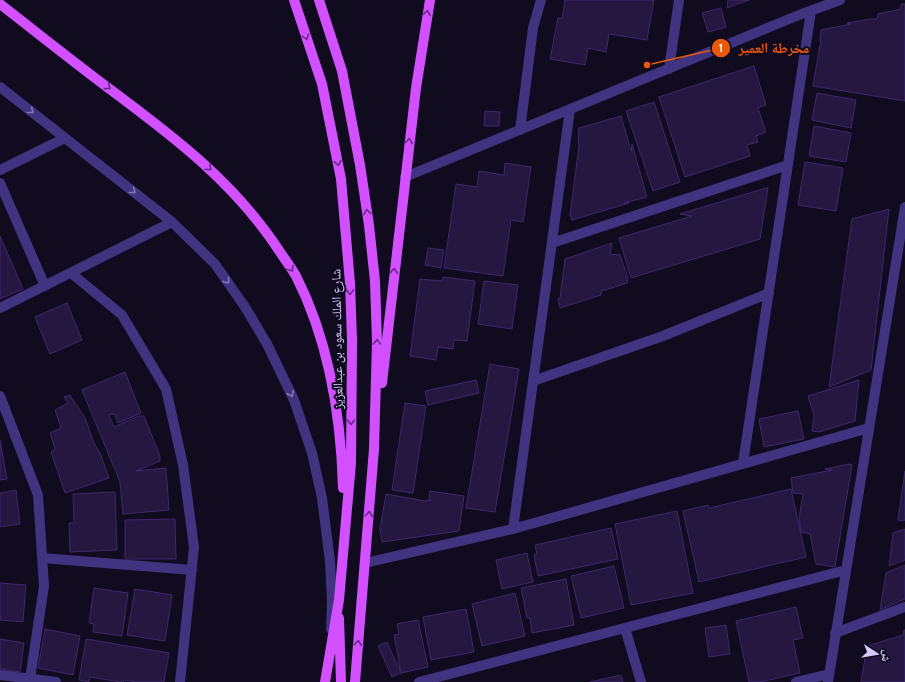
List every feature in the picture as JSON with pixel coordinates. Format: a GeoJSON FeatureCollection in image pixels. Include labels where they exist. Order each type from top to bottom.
{"type":"FeatureCollection","features":[{"type":"Feature","properties":{"kind":"main road","name":"شارع الملك سعود بن عبدالعزيز"},"geometry":{"type":"LineString","coordinates":[[294,0],[322,84],[341,179],[349,267],[352,340],[351,463],[339,600],[325,682]]}},
{"type":"Feature","properties":{"kind":"main road"},"geometry":{"type":"LineString","coordinates":[[319,0],[342,71],[360,165],[369,225],[375,281],[377,342],[374,448]]}},
{"type":"Feature","properties":{"kind":"main road"},"geometry":{"type":"LineString","coordinates":[[355,682],[374,448],[416,88],[430,0]]}},
{"type":"Feature","properties":{"kind":"main road"},"geometry":{"type":"LineString","coordinates":[[0,4],[193,153],[230,187],[269,234],[295,275],[316,322],[336,408],[342,455],[344,502],[343,549]]}},
{"type":"Feature","properties":{"kind":"main road"},"geometry":{"type":"LineString","coordinates":[[0,10],[77,64]]}},
{"type":"Feature","properties":{"kind":"main road"},"geometry":{"type":"LineString","coordinates":[[339,600],[341,682]]}},
{"type":"Feature","properties":{"kind":"street"},"geometry":{"type":"LineString","coordinates":[[520,130],[534,28],[541,0]]}},
{"type":"Feature","properties":{"kind":"street"},"geometry":{"type":"LineString","coordinates":[[669,69],[679,0]]}},
{"type":"Feature","properties":{"kind":"street"},"geometry":{"type":"LineString","coordinates":[[405,177],[811,10],[840,0]]}},
{"type":"Feature","properties":{"kind":"street"},"geometry":{"type":"LineString","coordinates":[[743,464],[811,10]]}},
{"type":"Feature","properties":{"kind":"street"},"geometry":{"type":"LineString","coordinates":[[0,88],[172,222],[215,264],[245,307],[267,344],[294,400],[312,453],[322,498],[330,561],[332,602],[330,646]]}},
{"type":"Feature","properties":{"kind":"street"},"geometry":{"type":"LineString","coordinates":[[514,529],[570,109]]}},
{"type":"Feature","properties":{"kind":"street"},"geometry":{"type":"LineString","coordinates":[[0,170],[65,138]]}},
{"type":"Feature","properties":{"kind":"street"},"geometry":{"type":"LineString","coordinates":[[552,243],[788,164]]}},
{"type":"Feature","properties":{"kind":"street"},"geometry":{"type":"LineString","coordinates":[[0,183],[44,286]]}},
{"type":"Feature","properties":{"kind":"street"},"geometry":{"type":"LineString","coordinates":[[796,682],[828,678],[905,207]]}},
{"type":"Feature","properties":{"kind":"street"},"geometry":{"type":"LineString","coordinates":[[0,308],[172,222]]}},
{"type":"Feature","properties":{"kind":"street"},"geometry":{"type":"LineString","coordinates":[[71,273],[122,315],[166,389],[183,465],[194,547],[180,682]]}},
{"type":"Feature","properties":{"kind":"street"},"geometry":{"type":"LineString","coordinates":[[533,380],[663,336],[769,293]]}},
{"type":"Feature","properties":{"kind":"street"},"geometry":{"type":"LineString","coordinates":[[0,396],[4,420],[38,495],[44,586],[30,679]]}},
{"type":"Feature","properties":{"kind":"street"},"geometry":{"type":"LineString","coordinates":[[365,563],[514,529],[869,428]]}},
{"type":"Feature","properties":{"kind":"street"},"geometry":{"type":"LineString","coordinates":[[42,558],[192,570]]}},
{"type":"Feature","properties":{"kind":"street"},"geometry":{"type":"LineString","coordinates":[[419,682],[441,679],[625,628],[846,570]]}},
{"type":"Feature","properties":{"kind":"street"},"geometry":{"type":"LineString","coordinates":[[836,633],[905,607]]}},
{"type":"Feature","properties":{"kind":"street"},"geometry":{"type":"LineString","coordinates":[[625,628],[641,682]]}},
{"type":"Feature","properties":{"kind":"street"},"geometry":{"type":"LineString","coordinates":[[318,682],[326,671]]}},
{"type":"Feature","properties":{"kind":"street"},"geometry":{"type":"LineString","coordinates":[[0,674],[56,682]]}},
{"type":"Feature","properties":{"kind":"building"},"geometry":{"type":"Polygon","coordinates":[[[565,0],[654,0],[647,40],[609,34],[606,52],[588,48],[585,65],[550,59],[558,18],[562,18],[565,0]]]}},
{"type":"Feature","properties":{"kind":"building"},"geometry":{"type":"Polygon","coordinates":[[[728,0],[749,0],[727,8],[728,0]]]}},
{"type":"Feature","properties":{"kind":"building"},"geometry":{"type":"Polygon","coordinates":[[[901,4],[905,4],[905,101],[813,86],[821,45],[821,30],[851,24],[847,23],[877,19],[878,14],[901,9],[901,4]]]}},
{"type":"Feature","properties":{"kind":"building"},"geometry":{"type":"Polygon","coordinates":[[[721,8],[726,27],[708,32],[702,13],[721,8]]]}},
{"type":"Feature","properties":{"kind":"building"},"geometry":{"type":"Polygon","coordinates":[[[754,66],[766,105],[758,108],[766,132],[756,136],[758,142],[747,145],[750,156],[685,177],[659,97],[754,66]]]}},
{"type":"Feature","properties":{"kind":"building"},"geometry":{"type":"Polygon","coordinates":[[[817,93],[856,100],[851,128],[812,120],[817,93]]]}},
{"type":"Feature","properties":{"kind":"building"},"geometry":{"type":"Polygon","coordinates":[[[654,102],[680,182],[653,191],[626,111],[654,102]]]}},
{"type":"Feature","properties":{"kind":"building"},"geometry":{"type":"Polygon","coordinates":[[[485,111],[500,112],[499,126],[484,126],[485,111]]]}},
{"type":"Feature","properties":{"kind":"building"},"geometry":{"type":"Polygon","coordinates":[[[621,116],[631,151],[632,144],[647,197],[572,220],[570,215],[579,146],[579,128],[621,116]]]}},
{"type":"Feature","properties":{"kind":"building"},"geometry":{"type":"Polygon","coordinates":[[[814,126],[851,133],[846,162],[809,156],[814,126]]]}},
{"type":"Feature","properties":{"kind":"building"},"geometry":{"type":"Polygon","coordinates":[[[805,162],[843,168],[836,211],[798,205],[805,162]]]}},
{"type":"Feature","properties":{"kind":"building"},"geometry":{"type":"Polygon","coordinates":[[[505,163],[531,167],[523,222],[511,220],[503,276],[444,268],[456,184],[477,187],[479,171],[504,175],[505,163]]]}},
{"type":"Feature","properties":{"kind":"building"},"geometry":{"type":"Polygon","coordinates":[[[768,188],[760,239],[631,278],[619,238],[692,216],[680,214],[768,188]]]}},
{"type":"Feature","properties":{"kind":"building"},"geometry":{"type":"Polygon","coordinates":[[[889,209],[871,370],[829,387],[852,219],[889,209]]]}},
{"type":"Feature","properties":{"kind":"building"},"geometry":{"type":"Polygon","coordinates":[[[0,236],[23,289],[0,299],[0,236]]]}},
{"type":"Feature","properties":{"kind":"building"},"geometry":{"type":"Polygon","coordinates":[[[612,243],[610,254],[620,255],[628,278],[627,283],[602,290],[601,295],[560,308],[558,299],[560,298],[565,259],[612,243]]]}},
{"type":"Feature","properties":{"kind":"building"},"geometry":{"type":"Polygon","coordinates":[[[428,248],[444,250],[441,268],[425,265],[428,248]]]}},
{"type":"Feature","properties":{"kind":"building"},"geometry":{"type":"Polygon","coordinates":[[[443,277],[475,281],[467,341],[454,340],[453,349],[438,347],[436,360],[410,356],[420,279],[442,281],[443,277]]]}},
{"type":"Feature","properties":{"kind":"building"},"geometry":{"type":"Polygon","coordinates":[[[484,281],[518,285],[512,329],[478,324],[484,281]]]}},
{"type":"Feature","properties":{"kind":"building"},"geometry":{"type":"Polygon","coordinates":[[[67,303],[82,340],[50,354],[35,317],[67,303]]]}},
{"type":"Feature","properties":{"kind":"building"},"geometry":{"type":"Polygon","coordinates":[[[490,364],[519,369],[495,512],[466,508],[490,364]]]}},
{"type":"Feature","properties":{"kind":"building"},"geometry":{"type":"Polygon","coordinates":[[[125,372],[141,413],[118,423],[115,414],[109,415],[114,427],[139,416],[144,416],[160,456],[160,461],[136,471],[166,468],[169,510],[123,514],[120,482],[82,390],[125,372]]]}},
{"type":"Feature","properties":{"kind":"building"},"geometry":{"type":"Polygon","coordinates":[[[476,380],[479,393],[428,405],[425,391],[476,380]]]}},
{"type":"Feature","properties":{"kind":"building"},"geometry":{"type":"Polygon","coordinates":[[[859,380],[855,421],[819,432],[812,431],[814,415],[808,396],[859,380]]]}},
{"type":"Feature","properties":{"kind":"building"},"geometry":{"type":"Polygon","coordinates":[[[70,395],[85,418],[109,478],[65,493],[51,452],[55,449],[50,433],[61,428],[55,410],[68,403],[64,397],[70,395]]]}},
{"type":"Feature","properties":{"kind":"building"},"geometry":{"type":"Polygon","coordinates":[[[405,403],[426,406],[413,493],[392,490],[405,403]]]}},
{"type":"Feature","properties":{"kind":"building"},"geometry":{"type":"Polygon","coordinates":[[[798,411],[804,439],[764,447],[759,419],[798,411]]]}},
{"type":"Feature","properties":{"kind":"building"},"geometry":{"type":"Polygon","coordinates":[[[0,440],[7,479],[0,480],[0,440]]]}},
{"type":"Feature","properties":{"kind":"building"},"geometry":{"type":"Polygon","coordinates":[[[849,464],[852,465],[835,567],[816,564],[810,534],[801,532],[799,519],[803,494],[793,493],[791,478],[832,470],[825,469],[849,464]]]}},
{"type":"Feature","properties":{"kind":"building"},"geometry":{"type":"Polygon","coordinates":[[[905,471],[905,520],[902,521],[898,520],[905,471]]]}},
{"type":"Feature","properties":{"kind":"building"},"geometry":{"type":"Polygon","coordinates":[[[791,489],[806,557],[699,582],[683,511],[708,505],[709,508],[791,489]]]}},
{"type":"Feature","properties":{"kind":"building"},"geometry":{"type":"Polygon","coordinates":[[[16,490],[20,524],[0,527],[0,493],[16,490]]]}},
{"type":"Feature","properties":{"kind":"building"},"geometry":{"type":"Polygon","coordinates":[[[430,491],[464,496],[459,531],[382,542],[380,528],[386,494],[425,501],[431,500],[429,499],[430,491]]]}},
{"type":"Feature","properties":{"kind":"building"},"geometry":{"type":"Polygon","coordinates":[[[115,492],[117,550],[70,552],[69,523],[74,523],[73,494],[115,492]]]}},
{"type":"Feature","properties":{"kind":"building"},"geometry":{"type":"Polygon","coordinates":[[[677,511],[693,593],[631,605],[615,524],[677,511]]]}},
{"type":"Feature","properties":{"kind":"building"},"geometry":{"type":"Polygon","coordinates":[[[175,519],[176,559],[125,559],[125,520],[175,519]]]}},
{"type":"Feature","properties":{"kind":"building"},"geometry":{"type":"Polygon","coordinates":[[[611,528],[618,559],[538,576],[534,555],[537,554],[535,545],[611,528]]]}},
{"type":"Feature","properties":{"kind":"building"},"geometry":{"type":"Polygon","coordinates":[[[905,529],[905,560],[889,566],[893,533],[905,529]]]}},
{"type":"Feature","properties":{"kind":"building"},"geometry":{"type":"Polygon","coordinates":[[[527,553],[533,582],[502,589],[496,560],[527,553]]]}},
{"type":"Feature","properties":{"kind":"building"},"geometry":{"type":"Polygon","coordinates":[[[905,565],[905,599],[880,610],[886,573],[905,565]]]}},
{"type":"Feature","properties":{"kind":"building"},"geometry":{"type":"Polygon","coordinates":[[[614,566],[624,608],[581,618],[571,576],[614,566]]]}},
{"type":"Feature","properties":{"kind":"building"},"geometry":{"type":"Polygon","coordinates":[[[566,579],[574,625],[532,633],[530,618],[527,618],[521,588],[566,579]]]}},
{"type":"Feature","properties":{"kind":"building"},"geometry":{"type":"Polygon","coordinates":[[[0,583],[26,585],[23,622],[0,620],[0,583]]]}},
{"type":"Feature","properties":{"kind":"building"},"geometry":{"type":"Polygon","coordinates":[[[94,588],[128,593],[122,636],[93,632],[94,624],[89,623],[94,588]]]}},
{"type":"Feature","properties":{"kind":"building"},"geometry":{"type":"Polygon","coordinates":[[[135,589],[172,595],[165,641],[127,635],[135,589]]]}},
{"type":"Feature","properties":{"kind":"building"},"geometry":{"type":"Polygon","coordinates":[[[515,593],[525,636],[482,646],[472,604],[515,593]]]}},
{"type":"Feature","properties":{"kind":"building"},"geometry":{"type":"Polygon","coordinates":[[[796,607],[803,638],[793,640],[800,673],[760,682],[749,682],[736,621],[796,607]]]}},
{"type":"Feature","properties":{"kind":"building"},"geometry":{"type":"Polygon","coordinates":[[[466,609],[474,652],[431,660],[423,617],[466,609]]]}},
{"type":"Feature","properties":{"kind":"building"},"geometry":{"type":"Polygon","coordinates":[[[418,620],[428,667],[401,673],[394,635],[399,634],[397,624],[418,620]]]}},
{"type":"Feature","properties":{"kind":"building"},"geometry":{"type":"Polygon","coordinates":[[[726,625],[730,654],[709,657],[705,628],[726,625]]]}},
{"type":"Feature","properties":{"kind":"building"},"geometry":{"type":"Polygon","coordinates":[[[45,629],[80,636],[73,675],[38,668],[45,629]]]}},
{"type":"Feature","properties":{"kind":"building"},"geometry":{"type":"Polygon","coordinates":[[[904,630],[905,682],[861,682],[867,646],[903,635],[904,630]]]}},
{"type":"Feature","properties":{"kind":"building"},"geometry":{"type":"Polygon","coordinates":[[[0,639],[24,643],[20,672],[0,669],[0,639]]]}},
{"type":"Feature","properties":{"kind":"building"},"geometry":{"type":"Polygon","coordinates":[[[86,639],[169,653],[164,682],[136,682],[124,680],[123,682],[120,682],[90,677],[89,682],[79,680],[86,639]]]}},
{"type":"Feature","properties":{"kind":"building"},"geometry":{"type":"Polygon","coordinates":[[[387,642],[401,673],[392,677],[378,646],[387,642]]]}},
{"type":"Feature","properties":{"kind":"building"},"geometry":{"type":"Polygon","coordinates":[[[621,675],[623,682],[590,682],[621,675]]]}},
{"type":"Feature","properties":{"kind":"place","name":"مخرطة العمير"},"geometry":{"type":"Point","coordinates":[647,65]}}]}
